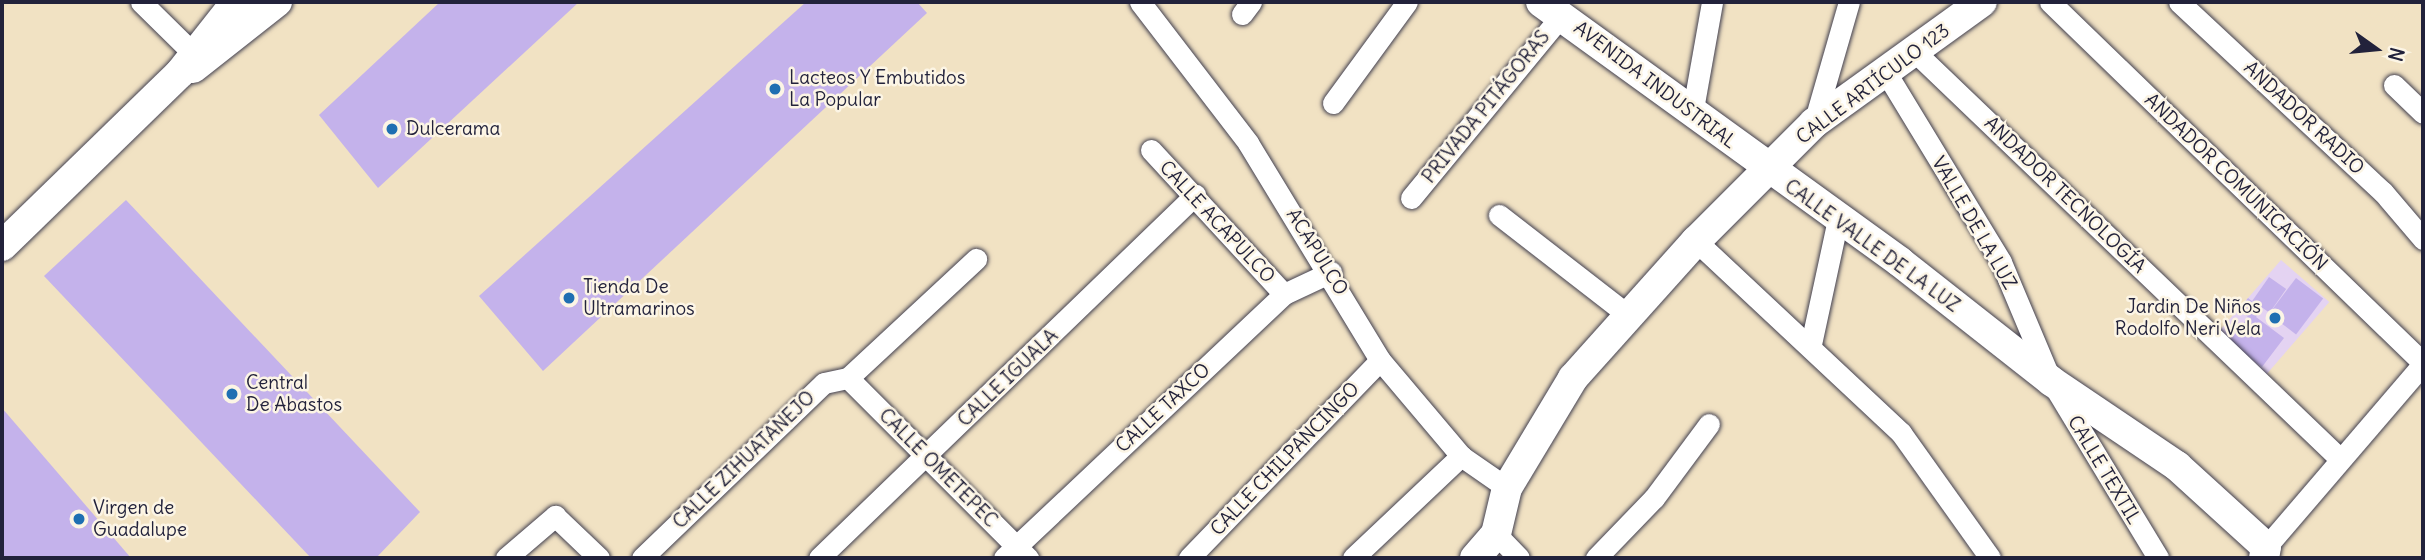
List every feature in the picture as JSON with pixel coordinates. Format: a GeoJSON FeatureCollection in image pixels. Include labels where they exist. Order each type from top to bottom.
{"type":"FeatureCollection","features":[{"type":"Feature","properties":{"kind":"street"},"geometry":{"type":"LineString","coordinates":[[141,2],[192,64]]}},
{"type":"Feature","properties":{"kind":"street"},"geometry":{"type":"LineString","coordinates":[[192,64],[236,2]]}},
{"type":"Feature","properties":{"kind":"street"},"geometry":{"type":"LineString","coordinates":[[2,246],[192,64],[277,2]]}},
{"type":"Feature","properties":{"kind":"street","name":"ACAPULCO"},"geometry":{"type":"LineString","coordinates":[[1140,2],[1248,144],[1332,272],[1380,360],[1461,456],[1507,488]]}},
{"type":"Feature","properties":{"kind":"street"},"geometry":{"type":"LineString","coordinates":[[1332,103],[1406,2]]}},
{"type":"Feature","properties":{"kind":"street"},"geometry":{"type":"LineString","coordinates":[[1693,109],[1712,2]]}},
{"type":"Feature","properties":{"kind":"street"},"geometry":{"type":"LineString","coordinates":[[1814,123],[1849,2]]}},
{"type":"Feature","properties":{"kind":"street","name":"CALLE ARTÍCULO 123"},"geometry":{"type":"LineString","coordinates":[[1767,170],[1814,123],[1982,2]]}},
{"type":"Feature","properties":{"kind":"street","name":"ANDADOR COMUNICACIÓN"},"geometry":{"type":"LineString","coordinates":[[2050,2],[2423,363]]}},
{"type":"Feature","properties":{"kind":"street","name":"ANDADOR RADIO"},"geometry":{"type":"LineString","coordinates":[[2179,2],[2383,192],[2423,239]]}},
{"type":"Feature","properties":{"kind":"street","name":"AVENIDA INDUSTRIAL"},"geometry":{"type":"LineString","coordinates":[[1548,6],[1693,109],[1767,170]]}},
{"type":"Feature","properties":{"kind":"street","name":"PRIVADA PITÁGORAS"},"geometry":{"type":"LineString","coordinates":[[1411,198],[1548,6]]}},
{"type":"Feature","properties":{"kind":"street","name":"ANDADOR TECNOLOGÍA"},"geometry":{"type":"LineString","coordinates":[[1913,50],[2338,457]]}},
{"type":"Feature","properties":{"kind":"street","name":"VALLE DE LA LUZ"},"geometry":{"type":"LineString","coordinates":[[1885,71],[2001,262],[2051,381]]}},
{"type":"Feature","properties":{"kind":"street"},"geometry":{"type":"LineString","coordinates":[[2394,85],[2423,114]]}},
{"type":"Feature","properties":{"kind":"street","name":"CALLE ACAPULCO"},"geometry":{"type":"LineString","coordinates":[[1151,150],[1284,294]]}},
{"type":"Feature","properties":{"kind":"street","name":"CALLE VALLE DE LA LUZ"},"geometry":{"type":"LineString","coordinates":[[1475,558],[1496,534],[1507,488],[1573,378],[1696,242],[1767,170],[1838,219],[2051,381],[2177,466],[2265,553]]}},
{"type":"Feature","properties":{"kind":"street","name":"CALLE IGUALA"},"geometry":{"type":"LineString","coordinates":[[819,558],[927,457],[1195,195]]}},
{"type":"Feature","properties":{"kind":"street"},"geometry":{"type":"LineString","coordinates":[[1499,215],[1629,316]]}},
{"type":"Feature","properties":{"kind":"street"},"geometry":{"type":"LineString","coordinates":[[1811,344],[1838,219]]}},
{"type":"Feature","properties":{"kind":"street"},"geometry":{"type":"LineString","coordinates":[[1696,242],[1811,344],[1901,433],[1990,558]]}},
{"type":"Feature","properties":{"kind":"street","name":"CALLE ZIHUATANEJO"},"geometry":{"type":"LineString","coordinates":[[642,558],[824,383],[848,378],[976,260]]}},
{"type":"Feature","properties":{"kind":"street","name":"CALLE TAXCO"},"geometry":{"type":"LineString","coordinates":[[1016,554],[1284,294],[1332,272]]}},
{"type":"Feature","properties":{"kind":"street","name":"CALLE CHILPANCINGO"},"geometry":{"type":"LineString","coordinates":[[1189,558],[1380,360]]}},
{"type":"Feature","properties":{"kind":"street"},"geometry":{"type":"LineString","coordinates":[[2265,553],[2338,457],[2423,363]]}},
{"type":"Feature","properties":{"kind":"street","name":"CALLE OMETEPEC"},"geometry":{"type":"LineString","coordinates":[[848,378],[927,457],[1016,554]]}},
{"type":"Feature","properties":{"kind":"street","name":"CALLE TEXTIL"},"geometry":{"type":"LineString","coordinates":[[2051,381],[2158,558]]}},
{"type":"Feature","properties":{"kind":"street"},"geometry":{"type":"LineString","coordinates":[[1596,558],[1654,498],[1709,424]]}},
{"type":"Feature","properties":{"kind":"street"},"geometry":{"type":"LineString","coordinates":[[1353,558],[1461,456]]}},
{"type":"Feature","properties":{"kind":"street"},"geometry":{"type":"LineString","coordinates":[[506,558],[555,516],[599,558]]}},
{"type":"Feature","properties":{"kind":"street"},"geometry":{"type":"LineString","coordinates":[[1496,534],[1519,558]]}},
{"type":"Feature","properties":{"kind":"shaded area","name":"Jardin De Niños Rodolfo Neri Vela"},"geometry":{"type":"Polygon","coordinates":[[[2281,260],[2329,302],[2266,374],[2218,332],[2281,260]]]}},
{"type":"Feature","properties":{"kind":"building"},"geometry":{"type":"Polygon","coordinates":[[[440,2],[579,2],[378,188],[319,115],[440,2]]]}},
{"type":"Feature","properties":{"kind":"building"},"geometry":{"type":"Polygon","coordinates":[[[806,2],[917,2],[927,13],[543,371],[479,296],[806,2]]]}},
{"type":"Feature","properties":{"kind":"building","name":"Central De Abastos"},"geometry":{"type":"Polygon","coordinates":[[[126,200],[420,512],[376,558],[311,558],[44,276],[126,200]]]}},
{"type":"Feature","properties":{"kind":"building"},"geometry":{"type":"Polygon","coordinates":[[[2269,277],[2286,289],[2270,313],[2252,301],[2269,277]]]}},
{"type":"Feature","properties":{"kind":"building"},"geometry":{"type":"Polygon","coordinates":[[[2296,278],[2323,298],[2296,334],[2269,314],[2296,278]]]}},
{"type":"Feature","properties":{"kind":"building"},"geometry":{"type":"Polygon","coordinates":[[[2248,298],[2262,309],[2256,317],[2284,338],[2262,367],[2229,342],[2248,317],[2239,310],[2248,298]]]}},
{"type":"Feature","properties":{"kind":"building"},"geometry":{"type":"Polygon","coordinates":[[[2,408],[131,558],[2,558],[2,408]]]}},
{"type":"Feature","properties":{"kind":"place","name":"Lacteos Y Embutidos La Popular"},"geometry":{"type":"Point","coordinates":[775,89]}},
{"type":"Feature","properties":{"kind":"place","name":"Dulcerama"},"geometry":{"type":"Point","coordinates":[392,129]}},
{"type":"Feature","properties":{"kind":"place","name":"Tienda De Ultramarinos"},"geometry":{"type":"Point","coordinates":[569,298]}},
{"type":"Feature","properties":{"kind":"place","name":"Jardin De Niños Rodolfo Neri Vela"},"geometry":{"type":"Point","coordinates":[2275,318]}},
{"type":"Feature","properties":{"kind":"place","name":"Central De Abastos"},"geometry":{"type":"Point","coordinates":[232,394]}},
{"type":"Feature","properties":{"kind":"place","name":"Virgen de Guadalupe"},"geometry":{"type":"Point","coordinates":[79,519]}}]}
